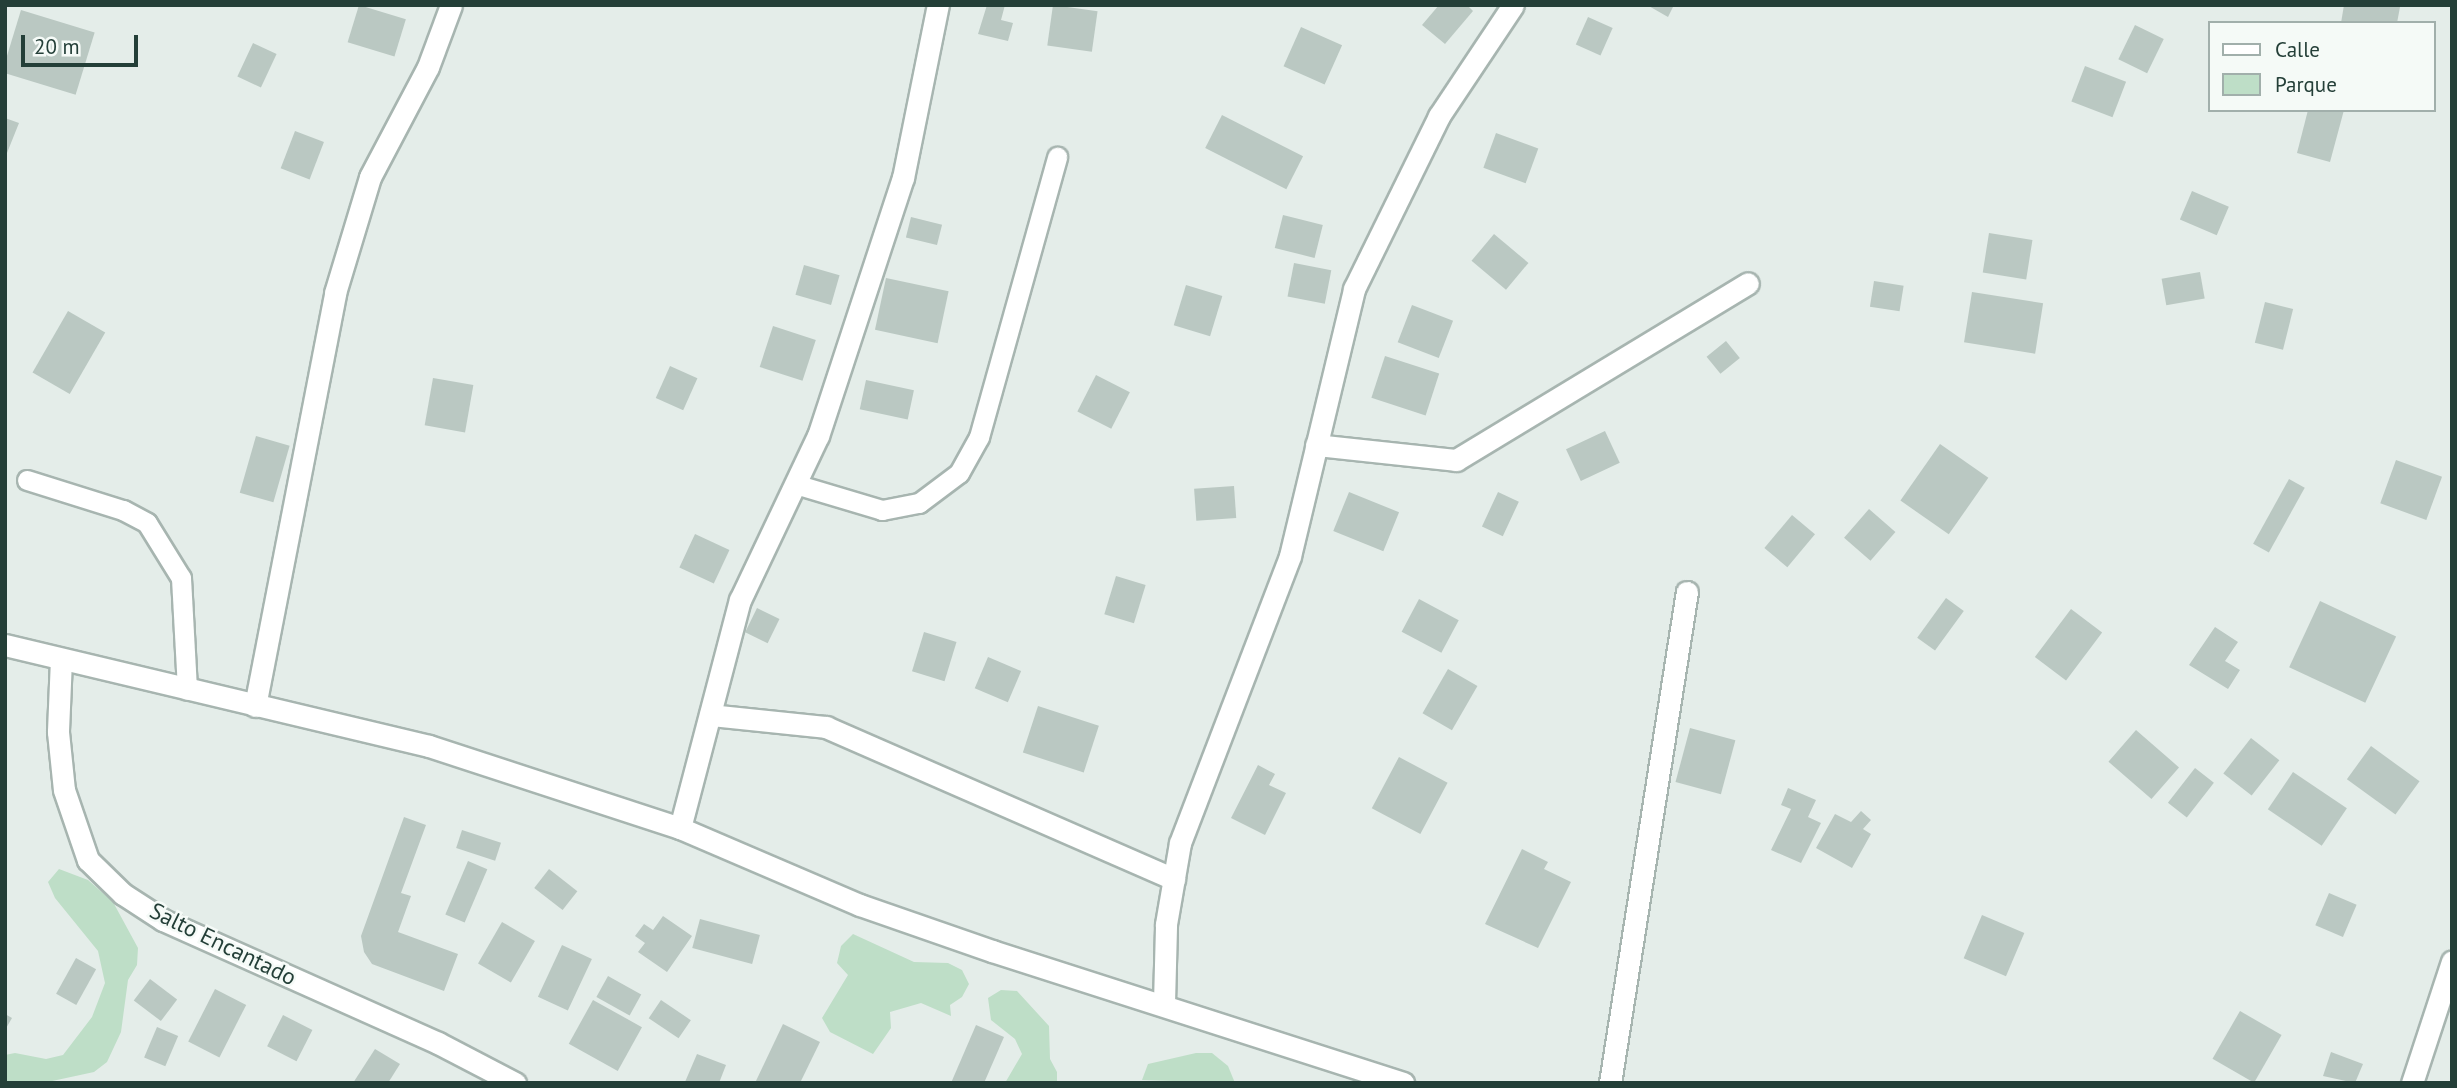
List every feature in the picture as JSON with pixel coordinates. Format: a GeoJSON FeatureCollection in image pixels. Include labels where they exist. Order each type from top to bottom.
{"type":"FeatureCollection","features":[{"type":"Feature","properties":{"kind":"street"},"geometry":{"type":"LineString","coordinates":[[255,706],[335,293],[370,177],[428,67],[452,5]]}},
{"type":"Feature","properties":{"kind":"street"},"geometry":{"type":"LineString","coordinates":[[680,828],[740,600],[818,436],[903,178],[937,5]]}},
{"type":"Feature","properties":{"kind":"street"},"geometry":{"type":"LineString","coordinates":[[1164,1003],[1166,924],[1180,843],[1290,556],[1354,289],[1439,116],[1513,5]]}},
{"type":"Feature","properties":{"kind":"street"},"geometry":{"type":"LineString","coordinates":[[1316,445],[1456,460],[1748,283]]}},
{"type":"Feature","properties":{"kind":"street"},"geometry":{"type":"LineString","coordinates":[[1610,1083],[1687,592]]}},
{"type":"Feature","properties":{"kind":"street"},"geometry":{"type":"LineString","coordinates":[[5,645],[429,746],[680,828],[859,905],[992,951],[1164,1003],[1403,1083]]}},
{"type":"Feature","properties":{"kind":"street","name":"Salto Encantado"},"geometry":{"type":"LineString","coordinates":[[61,659],[58,732],[64,790],[88,860],[123,894],[163,920],[438,1043],[515,1083]]}},
{"type":"Feature","properties":{"kind":"street"},"geometry":{"type":"LineString","coordinates":[[710,715],[826,727],[1174,879]]}},
{"type":"Feature","properties":{"kind":"street"},"geometry":{"type":"LineString","coordinates":[[2412,1083],[2452,961]]}},
{"type":"Feature","properties":{"kind":"lane"},"geometry":{"type":"LineString","coordinates":[[795,484],[882,510],[919,503],[959,473],[979,437],[1057,157]]}},
{"type":"Feature","properties":{"kind":"lane"},"geometry":{"type":"LineString","coordinates":[[27,480],[123,510],[147,523],[181,578],[187,690]]}},
{"type":"Feature","properties":{"kind":"green space"},"geometry":{"type":"Polygon","coordinates":[[[59,869],[88,880],[113,902],[138,948],[137,965],[128,980],[121,1032],[107,1062],[94,1072],[43,1083],[5,1083],[5,1055],[15,1053],[46,1059],[63,1055],[92,1017],[105,983],[98,951],[55,898],[48,882],[59,869]]]}},
{"type":"Feature","properties":{"kind":"green space"},"geometry":{"type":"Polygon","coordinates":[[[853,934],[914,962],[948,963],[962,970],[969,984],[962,997],[950,1005],[951,1016],[921,1003],[890,1012],[891,1028],[873,1054],[830,1032],[822,1018],[848,975],[837,963],[841,946],[853,934]]]}},
{"type":"Feature","properties":{"kind":"green space"},"geometry":{"type":"Polygon","coordinates":[[[1001,990],[1017,991],[1049,1026],[1050,1059],[1057,1072],[1057,1083],[1005,1083],[1022,1054],[1015,1039],[991,1020],[988,998],[1001,990]]]}},
{"type":"Feature","properties":{"kind":"green space"},"geometry":{"type":"Polygon","coordinates":[[[1196,1053],[1212,1053],[1228,1066],[1235,1083],[1142,1080],[1148,1064],[1196,1053]]]}},
{"type":"Feature","properties":{"kind":"building"},"geometry":{"type":"Polygon","coordinates":[[[359,5],[406,19],[394,57],[348,42],[359,5]]]}},
{"type":"Feature","properties":{"kind":"building"},"geometry":{"type":"Polygon","coordinates":[[[987,5],[1005,5],[1001,20],[1013,23],[1008,41],[978,34],[987,5]]]}},
{"type":"Feature","properties":{"kind":"building"},"geometry":{"type":"Polygon","coordinates":[[[1053,5],[1098,11],[1092,52],[1047,46],[1053,5]]]}},
{"type":"Feature","properties":{"kind":"building"},"geometry":{"type":"Polygon","coordinates":[[[1439,5],[1467,5],[1473,11],[1445,44],[1422,25],[1439,5]]]}},
{"type":"Feature","properties":{"kind":"building"},"geometry":{"type":"Polygon","coordinates":[[[1647,5],[1674,5],[1668,17],[1647,5]]]}},
{"type":"Feature","properties":{"kind":"building"},"geometry":{"type":"Polygon","coordinates":[[[2344,5],[2400,7],[2397,21],[2341,21],[2344,5]]]}},
{"type":"Feature","properties":{"kind":"building"},"geometry":{"type":"Polygon","coordinates":[[[21,10],[95,33],[76,95],[5,73],[5,62],[21,10]]]}},
{"type":"Feature","properties":{"kind":"building"},"geometry":{"type":"Polygon","coordinates":[[[1588,17],[1613,28],[1600,55],[1576,44],[1588,17]]]}},
{"type":"Feature","properties":{"kind":"building"},"geometry":{"type":"Polygon","coordinates":[[[2135,25],[2164,39],[2147,73],[2118,59],[2135,25]]]}},
{"type":"Feature","properties":{"kind":"building"},"geometry":{"type":"Polygon","coordinates":[[[1301,27],[1342,45],[1325,85],[1284,66],[1301,27]]]}},
{"type":"Feature","properties":{"kind":"building"},"geometry":{"type":"Polygon","coordinates":[[[253,43],[277,54],[261,88],[237,77],[253,43]]]}},
{"type":"Feature","properties":{"kind":"building"},"geometry":{"type":"Polygon","coordinates":[[[2085,66],[2126,82],[2112,117],[2071,101],[2085,66]]]}},
{"type":"Feature","properties":{"kind":"building"},"geometry":{"type":"Polygon","coordinates":[[[2307,112],[2343,112],[2330,162],[2297,153],[2307,112]]]}},
{"type":"Feature","properties":{"kind":"building"},"geometry":{"type":"Polygon","coordinates":[[[1222,115],[1303,156],[1286,189],[1205,148],[1222,115]]]}},
{"type":"Feature","properties":{"kind":"building"},"geometry":{"type":"Polygon","coordinates":[[[5,118],[19,123],[5,158],[5,118]]]}},
{"type":"Feature","properties":{"kind":"building"},"geometry":{"type":"Polygon","coordinates":[[[295,131],[324,142],[310,179],[281,168],[295,131]]]}},
{"type":"Feature","properties":{"kind":"building"},"geometry":{"type":"Polygon","coordinates":[[[1496,133],[1538,148],[1526,183],[1483,168],[1496,133]]]}},
{"type":"Feature","properties":{"kind":"building"},"geometry":{"type":"Polygon","coordinates":[[[2192,191],[2229,207],[2217,235],[2180,220],[2192,191]]]}},
{"type":"Feature","properties":{"kind":"building"},"geometry":{"type":"Polygon","coordinates":[[[1283,215],[1323,225],[1315,258],[1275,248],[1283,215]]]}},
{"type":"Feature","properties":{"kind":"building"},"geometry":{"type":"Polygon","coordinates":[[[911,217],[942,225],[937,245],[906,237],[911,217]]]}},
{"type":"Feature","properties":{"kind":"building"},"geometry":{"type":"Polygon","coordinates":[[[1989,233],[2032,240],[2026,279],[1983,273],[1989,233]]]}},
{"type":"Feature","properties":{"kind":"building"},"geometry":{"type":"Polygon","coordinates":[[[1494,234],[1528,263],[1506,290],[1472,261],[1494,234]]]}},
{"type":"Feature","properties":{"kind":"building"},"geometry":{"type":"Polygon","coordinates":[[[1294,263],[1331,270],[1325,304],[1288,296],[1294,263]]]}},
{"type":"Feature","properties":{"kind":"building"},"geometry":{"type":"Polygon","coordinates":[[[804,265],[840,275],[831,305],[795,295],[804,265]]]}},
{"type":"Feature","properties":{"kind":"building"},"geometry":{"type":"Polygon","coordinates":[[[2200,272],[2205,299],[2166,305],[2162,279],[2200,272]]]}},
{"type":"Feature","properties":{"kind":"building"},"geometry":{"type":"Polygon","coordinates":[[[886,278],[949,291],[938,343],[875,330],[886,278]]]}},
{"type":"Feature","properties":{"kind":"building"},"geometry":{"type":"Polygon","coordinates":[[[1874,281],[1904,286],[1900,311],[1870,307],[1874,281]]]}},
{"type":"Feature","properties":{"kind":"building"},"geometry":{"type":"Polygon","coordinates":[[[1186,285],[1222,296],[1210,336],[1174,325],[1186,285]]]}},
{"type":"Feature","properties":{"kind":"building"},"geometry":{"type":"Polygon","coordinates":[[[1972,292],[2043,303],[2035,354],[1964,342],[1972,292]]]}},
{"type":"Feature","properties":{"kind":"building"},"geometry":{"type":"Polygon","coordinates":[[[2265,302],[2293,309],[2283,350],[2255,343],[2265,302]]]}},
{"type":"Feature","properties":{"kind":"building"},"geometry":{"type":"Polygon","coordinates":[[[1412,305],[1453,321],[1439,358],[1398,342],[1412,305]]]}},
{"type":"Feature","properties":{"kind":"building"},"geometry":{"type":"Polygon","coordinates":[[[68,311],[105,332],[70,394],[32,372],[68,311]]]}},
{"type":"Feature","properties":{"kind":"building"},"geometry":{"type":"Polygon","coordinates":[[[773,326],[816,340],[803,381],[760,367],[773,326]]]}},
{"type":"Feature","properties":{"kind":"building"},"geometry":{"type":"Polygon","coordinates":[[[1726,341],[1740,358],[1720,374],[1707,357],[1726,341]]]}},
{"type":"Feature","properties":{"kind":"building"},"geometry":{"type":"Polygon","coordinates":[[[1385,356],[1439,374],[1426,415],[1371,398],[1385,356]]]}},
{"type":"Feature","properties":{"kind":"building"},"geometry":{"type":"Polygon","coordinates":[[[670,366],[697,378],[683,410],[656,398],[670,366]]]}},
{"type":"Feature","properties":{"kind":"building"},"geometry":{"type":"Polygon","coordinates":[[[1096,375],[1130,392],[1111,429],[1077,412],[1096,375]]]}},
{"type":"Feature","properties":{"kind":"building"},"geometry":{"type":"Polygon","coordinates":[[[433,378],[473,385],[465,432],[425,425],[433,378]]]}},
{"type":"Feature","properties":{"kind":"building"},"geometry":{"type":"Polygon","coordinates":[[[866,380],[914,390],[908,420],[860,409],[866,380]]]}},
{"type":"Feature","properties":{"kind":"building"},"geometry":{"type":"Polygon","coordinates":[[[1605,431],[1620,463],[1581,481],[1566,449],[1605,431]]]}},
{"type":"Feature","properties":{"kind":"building"},"geometry":{"type":"Polygon","coordinates":[[[256,436],[290,446],[273,502],[240,493],[256,436]]]}},
{"type":"Feature","properties":{"kind":"building"},"geometry":{"type":"Polygon","coordinates":[[[1940,444],[1988,478],[1949,534],[1900,501],[1940,444]]]}},
{"type":"Feature","properties":{"kind":"building"},"geometry":{"type":"Polygon","coordinates":[[[2396,460],[2442,477],[2426,520],[2380,503],[2396,460]]]}},
{"type":"Feature","properties":{"kind":"building"},"geometry":{"type":"Polygon","coordinates":[[[2289,479],[2305,488],[2269,552],[2253,544],[2289,479]]]}},
{"type":"Feature","properties":{"kind":"building"},"geometry":{"type":"Polygon","coordinates":[[[1234,486],[1236,518],[1196,521],[1194,489],[1234,486]]]}},
{"type":"Feature","properties":{"kind":"building"},"geometry":{"type":"Polygon","coordinates":[[[1349,492],[1399,512],[1383,551],[1333,531],[1349,492]]]}},
{"type":"Feature","properties":{"kind":"building"},"geometry":{"type":"Polygon","coordinates":[[[1498,492],[1519,502],[1503,536],[1482,526],[1498,492]]]}},
{"type":"Feature","properties":{"kind":"building"},"geometry":{"type":"Polygon","coordinates":[[[1869,509],[1895,532],[1870,561],[1844,538],[1869,509]]]}},
{"type":"Feature","properties":{"kind":"building"},"geometry":{"type":"Polygon","coordinates":[[[1792,515],[1815,534],[1787,567],[1764,548],[1792,515]]]}},
{"type":"Feature","properties":{"kind":"building"},"geometry":{"type":"Polygon","coordinates":[[[695,534],[729,550],[714,584],[679,568],[695,534]]]}},
{"type":"Feature","properties":{"kind":"building"},"geometry":{"type":"Polygon","coordinates":[[[1116,576],[1146,585],[1134,623],[1104,614],[1116,576]]]}},
{"type":"Feature","properties":{"kind":"building"},"geometry":{"type":"Polygon","coordinates":[[[1946,598],[1964,611],[1935,651],[1917,638],[1946,598]]]}},
{"type":"Feature","properties":{"kind":"building"},"geometry":{"type":"Polygon","coordinates":[[[1419,599],[1459,620],[1441,653],[1402,632],[1419,599]]]}},
{"type":"Feature","properties":{"kind":"building"},"geometry":{"type":"Polygon","coordinates":[[[2320,601],[2396,636],[2365,703],[2289,667],[2320,601]]]}},
{"type":"Feature","properties":{"kind":"building"},"geometry":{"type":"Polygon","coordinates":[[[757,608],[779,619],[768,643],[745,632],[757,608]]]}},
{"type":"Feature","properties":{"kind":"building"},"geometry":{"type":"Polygon","coordinates":[[[2071,609],[2102,632],[2066,680],[2035,657],[2071,609]]]}},
{"type":"Feature","properties":{"kind":"building"},"geometry":{"type":"Polygon","coordinates":[[[2215,627],[2238,642],[2225,661],[2240,670],[2228,689],[2189,665],[2215,627]]]}},
{"type":"Feature","properties":{"kind":"building"},"geometry":{"type":"Polygon","coordinates":[[[924,632],[957,642],[945,681],[912,671],[924,632]]]}},
{"type":"Feature","properties":{"kind":"building"},"geometry":{"type":"Polygon","coordinates":[[[988,657],[1021,671],[1008,702],[975,688],[988,657]]]}},
{"type":"Feature","properties":{"kind":"building"},"geometry":{"type":"Polygon","coordinates":[[[1448,669],[1477,686],[1452,730],[1422,713],[1448,669]]]}},
{"type":"Feature","properties":{"kind":"building"},"geometry":{"type":"Polygon","coordinates":[[[1038,706],[1099,726],[1084,772],[1023,753],[1038,706]]]}},
{"type":"Feature","properties":{"kind":"building"},"geometry":{"type":"Polygon","coordinates":[[[1690,728],[1735,740],[1721,794],[1676,782],[1690,728]]]}},
{"type":"Feature","properties":{"kind":"building"},"geometry":{"type":"Polygon","coordinates":[[[2136,730],[2179,767],[2151,799],[2108,762],[2136,730]]]}},
{"type":"Feature","properties":{"kind":"building"},"geometry":{"type":"Polygon","coordinates":[[[2251,738],[2279,760],[2252,796],[2223,773],[2251,738]]]}},
{"type":"Feature","properties":{"kind":"building"},"geometry":{"type":"Polygon","coordinates":[[[2371,746],[2420,781],[2395,814],[2347,779],[2371,746]]]}},
{"type":"Feature","properties":{"kind":"building"},"geometry":{"type":"Polygon","coordinates":[[[1399,757],[1448,783],[1420,834],[1372,808],[1399,757]]]}},
{"type":"Feature","properties":{"kind":"building"},"geometry":{"type":"Polygon","coordinates":[[[1258,765],[1275,774],[1269,785],[1286,793],[1265,835],[1231,818],[1258,765]]]}},
{"type":"Feature","properties":{"kind":"building"},"geometry":{"type":"Polygon","coordinates":[[[2195,768],[2214,783],[2187,817],[2168,803],[2195,768]]]}},
{"type":"Feature","properties":{"kind":"building"},"geometry":{"type":"Polygon","coordinates":[[[2293,772],[2347,808],[2322,846],[2268,809],[2293,772]]]}},
{"type":"Feature","properties":{"kind":"building"},"geometry":{"type":"Polygon","coordinates":[[[1788,788],[1816,800],[1808,817],[1821,823],[1801,863],[1771,850],[1791,809],[1781,805],[1788,788]]]}},
{"type":"Feature","properties":{"kind":"building"},"geometry":{"type":"Polygon","coordinates":[[[1861,811],[1871,820],[1863,829],[1871,834],[1852,868],[1816,848],[1835,814],[1851,822],[1861,811]]]}},
{"type":"Feature","properties":{"kind":"building"},"geometry":{"type":"Polygon","coordinates":[[[404,817],[426,825],[401,893],[411,896],[398,932],[458,954],[444,991],[372,964],[364,952],[361,936],[404,817]]]}},
{"type":"Feature","properties":{"kind":"building"},"geometry":{"type":"Polygon","coordinates":[[[462,830],[501,843],[495,861],[456,848],[462,830]]]}},
{"type":"Feature","properties":{"kind":"building"},"geometry":{"type":"Polygon","coordinates":[[[1522,849],[1548,862],[1544,869],[1571,882],[1538,948],[1485,924],[1522,849]]]}},
{"type":"Feature","properties":{"kind":"building"},"geometry":{"type":"Polygon","coordinates":[[[468,861],[487,869],[465,923],[445,914],[468,861]]]}},
{"type":"Feature","properties":{"kind":"building"},"geometry":{"type":"Polygon","coordinates":[[[549,869],[577,891],[563,910],[534,888],[549,869]]]}},
{"type":"Feature","properties":{"kind":"building"},"geometry":{"type":"Polygon","coordinates":[[[2329,893],[2357,905],[2343,937],[2315,925],[2329,893]]]}},
{"type":"Feature","properties":{"kind":"building"},"geometry":{"type":"Polygon","coordinates":[[[1982,915],[2024,933],[2006,976],[1964,958],[1982,915]]]}},
{"type":"Feature","properties":{"kind":"building"},"geometry":{"type":"Polygon","coordinates":[[[663,916],[692,936],[667,972],[638,952],[645,943],[635,936],[644,924],[653,930],[663,916]]]}},
{"type":"Feature","properties":{"kind":"building"},"geometry":{"type":"Polygon","coordinates":[[[700,919],[760,935],[752,964],[692,948],[700,919]]]}},
{"type":"Feature","properties":{"kind":"building"},"geometry":{"type":"Polygon","coordinates":[[[502,922],[535,941],[511,983],[478,964],[502,922]]]}},
{"type":"Feature","properties":{"kind":"building"},"geometry":{"type":"Polygon","coordinates":[[[562,945],[592,959],[568,1011],[538,997],[562,945]]]}},
{"type":"Feature","properties":{"kind":"building"},"geometry":{"type":"Polygon","coordinates":[[[76,958],[96,969],[76,1005],[56,994],[76,958]]]}},
{"type":"Feature","properties":{"kind":"building"},"geometry":{"type":"Polygon","coordinates":[[[608,976],[641,994],[630,1015],[596,997],[608,976]]]}},
{"type":"Feature","properties":{"kind":"building"},"geometry":{"type":"Polygon","coordinates":[[[150,979],[177,999],[161,1021],[134,1001],[150,979]]]}},
{"type":"Feature","properties":{"kind":"building"},"geometry":{"type":"Polygon","coordinates":[[[215,989],[246,1005],[219,1057],[188,1042],[215,989]]]}},
{"type":"Feature","properties":{"kind":"building"},"geometry":{"type":"Polygon","coordinates":[[[593,1000],[642,1027],[618,1071],[569,1044],[593,1000]]]}},
{"type":"Feature","properties":{"kind":"building"},"geometry":{"type":"Polygon","coordinates":[[[661,1000],[691,1020],[679,1038],[649,1018],[661,1000]]]}},
{"type":"Feature","properties":{"kind":"building"},"geometry":{"type":"Polygon","coordinates":[[[2240,1011],[2282,1035],[2254,1083],[2212,1059],[2240,1011]]]}},
{"type":"Feature","properties":{"kind":"building"},"geometry":{"type":"Polygon","coordinates":[[[5,1014],[12,1018],[5,1030],[5,1014]]]}},
{"type":"Feature","properties":{"kind":"building"},"geometry":{"type":"Polygon","coordinates":[[[283,1015],[312,1030],[297,1061],[267,1046],[283,1015]]]}},
{"type":"Feature","properties":{"kind":"building"},"geometry":{"type":"Polygon","coordinates":[[[783,1024],[820,1042],[800,1083],[755,1083],[783,1024]]]}},
{"type":"Feature","properties":{"kind":"building"},"geometry":{"type":"Polygon","coordinates":[[[976,1025],[1004,1037],[984,1083],[951,1083],[976,1025]]]}},
{"type":"Feature","properties":{"kind":"building"},"geometry":{"type":"Polygon","coordinates":[[[157,1027],[178,1036],[165,1066],[144,1057],[157,1027]]]}},
{"type":"Feature","properties":{"kind":"building"},"geometry":{"type":"Polygon","coordinates":[[[375,1049],[400,1064],[388,1083],[353,1083],[375,1049]]]}},
{"type":"Feature","properties":{"kind":"building"},"geometry":{"type":"Polygon","coordinates":[[[2331,1052],[2363,1064],[2355,1083],[2323,1076],[2331,1052]]]}},
{"type":"Feature","properties":{"kind":"building"},"geometry":{"type":"Polygon","coordinates":[[[697,1054],[726,1065],[719,1083],[685,1082],[697,1054]]]}}]}
